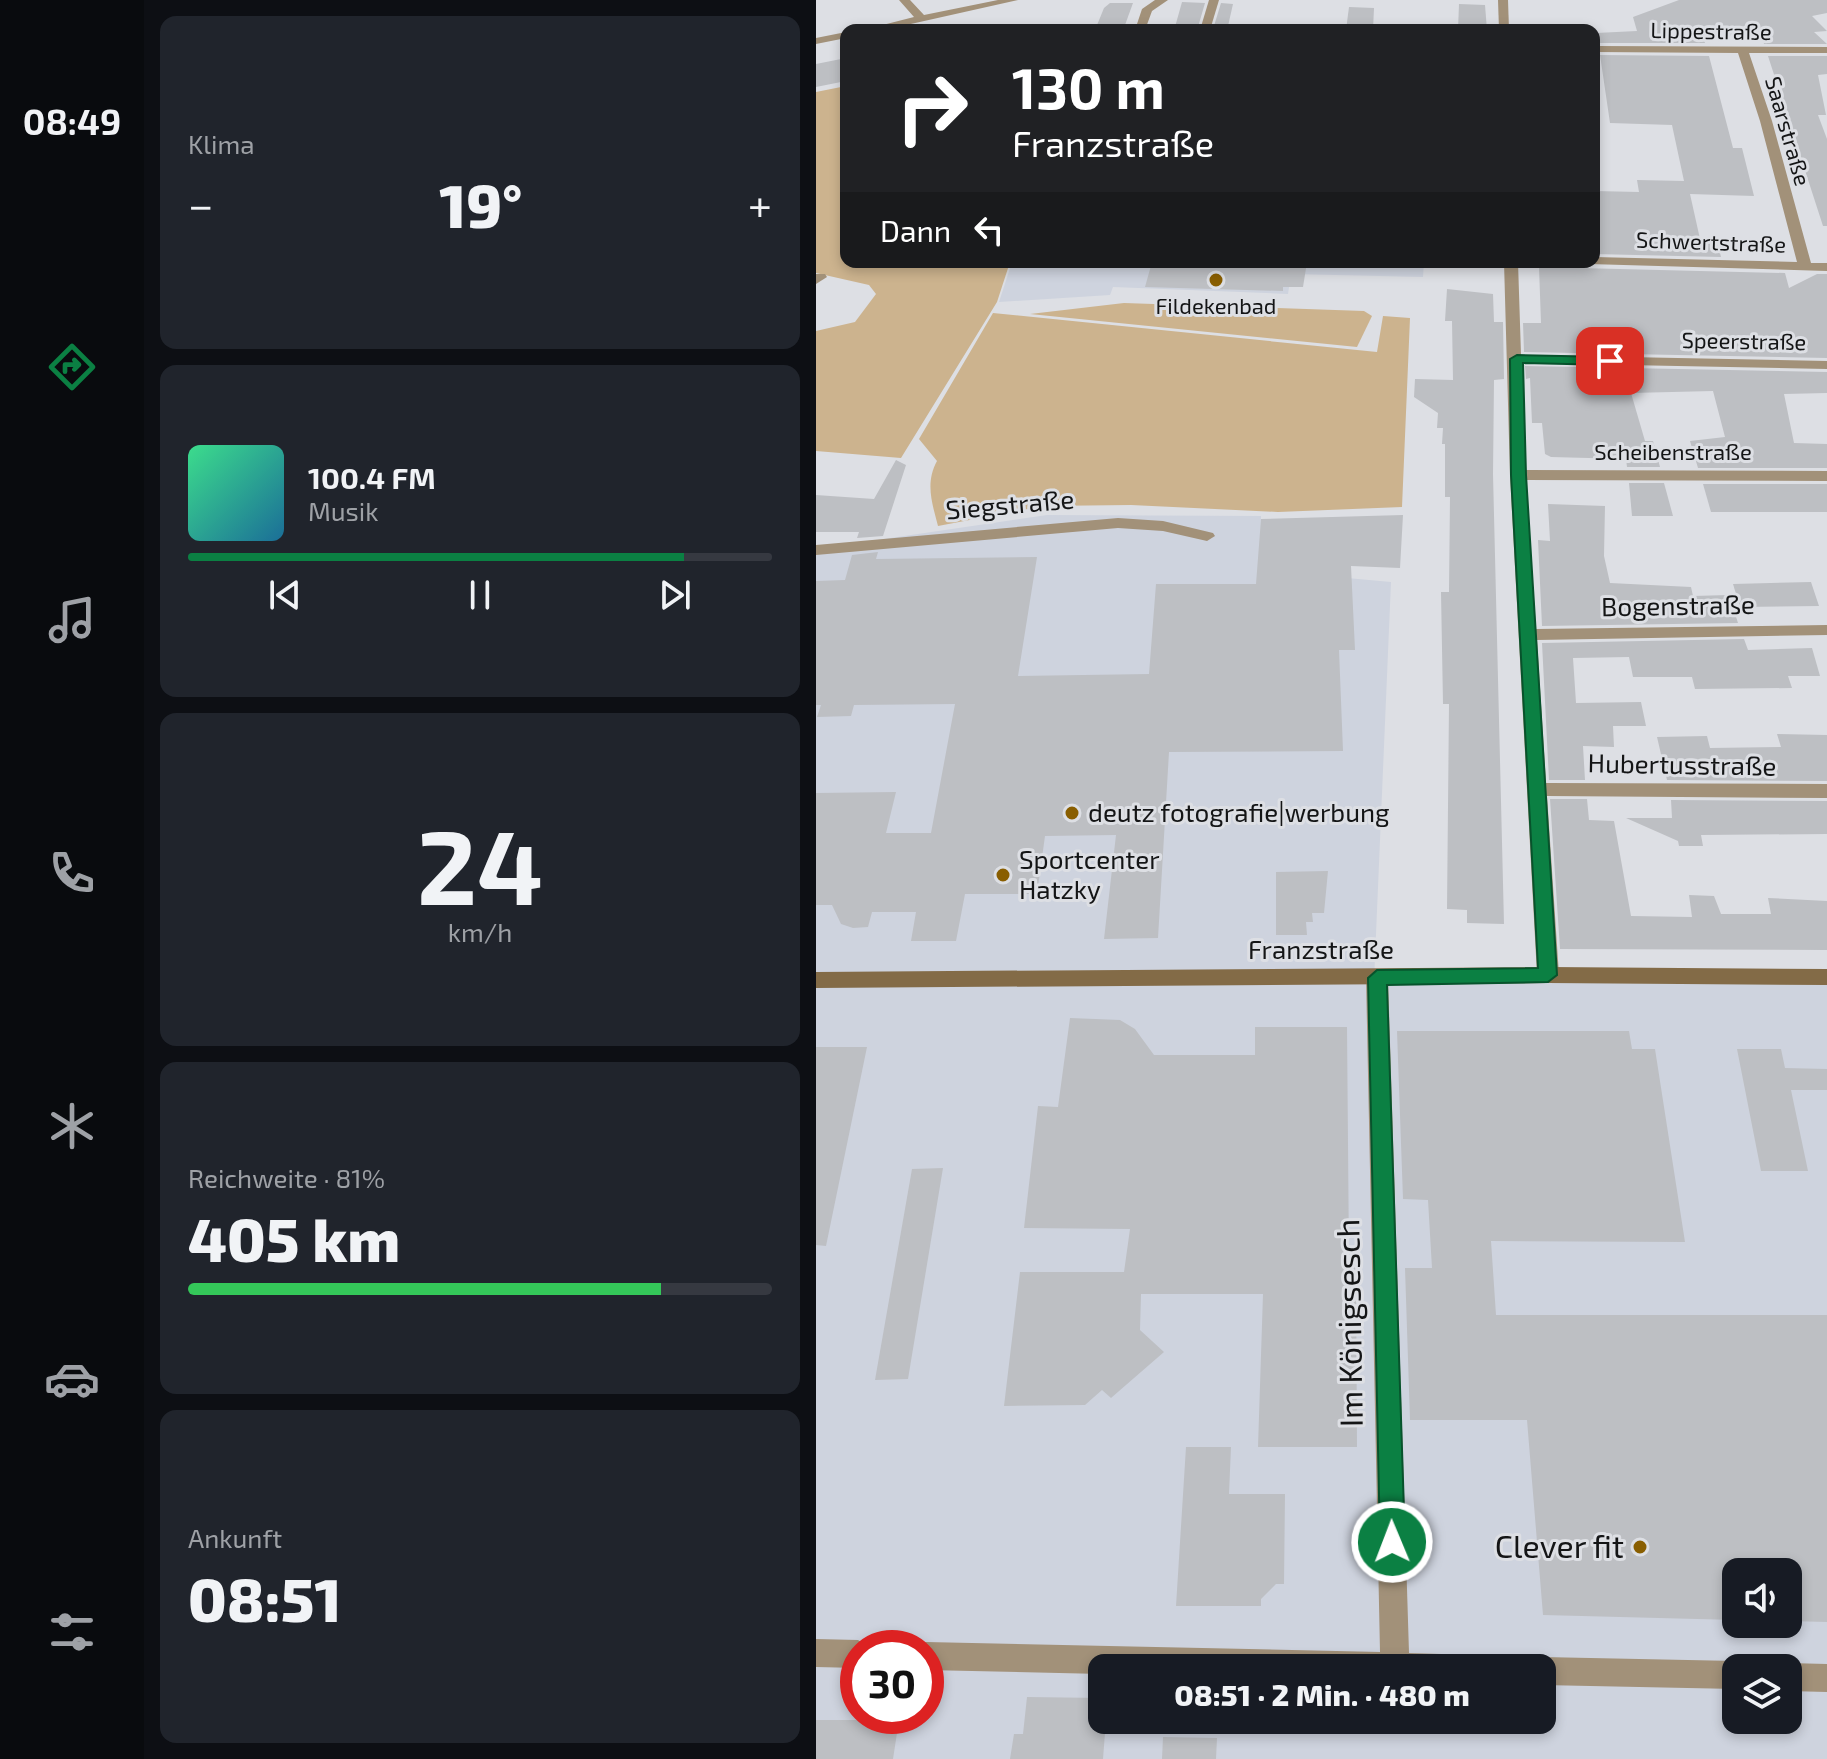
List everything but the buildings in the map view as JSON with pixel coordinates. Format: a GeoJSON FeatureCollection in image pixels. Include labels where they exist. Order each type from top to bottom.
{"type":"FeatureCollection","features":[{"type":"Feature","properties":{"kind":"street"},"geometry":{"type":"LineString","coordinates":[[904,0],[921,19]]}},
{"type":"Feature","properties":{"kind":"street"},"geometry":{"type":"LineString","coordinates":[[897,24],[1013,0]]}},
{"type":"Feature","properties":{"kind":"street"},"geometry":{"type":"LineString","coordinates":[[1142,24],[1147,9],[1163,0]]}},
{"type":"Feature","properties":{"kind":"street"},"geometry":{"type":"LineString","coordinates":[[1207,24],[1214,0]]}},
{"type":"Feature","properties":{"kind":"street"},"geometry":{"type":"LineString","coordinates":[[1503,0],[1504,24]]}},
{"type":"Feature","properties":{"kind":"street"},"geometry":{"type":"LineString","coordinates":[[816,41],[840,36]]}},
{"type":"Feature","properties":{"kind":"street","name":"Lippestraße"},"geometry":{"type":"LineString","coordinates":[[1600,49],[1827,50]]}},
{"type":"Feature","properties":{"kind":"street","name":"Saarstraße"},"geometry":{"type":"LineString","coordinates":[[1743,52],[1766,121],[1805,267]]}},
{"type":"Feature","properties":{"kind":"street","name":"Schwertstraße"},"geometry":{"type":"LineString","coordinates":[[1600,261],[1827,267]]}},
{"type":"Feature","properties":{"kind":"street"},"geometry":{"type":"LineString","coordinates":[[1511,268],[1517,359],[1518,475],[1548,975]]}},
{"type":"Feature","properties":{"kind":"street","name":"Speerstraße"},"geometry":{"type":"LineString","coordinates":[[1517,359],[1827,365]]}},
{"type":"Feature","properties":{"kind":"street","name":"Scheibenstraße"},"geometry":{"type":"LineString","coordinates":[[1518,475],[1827,476]]}},
{"type":"Feature","properties":{"kind":"street","name":"Siegstraße"},"geometry":{"type":"LineString","coordinates":[[816,550],[1118,523],[1163,526],[1207,536]]}},
{"type":"Feature","properties":{"kind":"street","name":"Bogenstraße"},"geometry":{"type":"LineString","coordinates":[[1530,635],[1827,630]]}},
{"type":"Feature","properties":{"kind":"street","name":"Hubertusstraße"},"geometry":{"type":"LineString","coordinates":[[1537,789],[1827,791]]}},
{"type":"Feature","properties":{"kind":"street","name":"Franzstraße"},"geometry":{"type":"LineString","coordinates":[[816,980],[1548,975],[1827,977]]}},
{"type":"Feature","properties":{"kind":"street","name":"Im Königsesch"},"geometry":{"type":"LineString","coordinates":[[1377,978],[1395,1654]]}},
{"type":"Feature","properties":{"kind":"street"},"geometry":{"type":"LineString","coordinates":[[816,1653],[840,1654]]}},
{"type":"Feature","properties":{"kind":"street"},"geometry":{"type":"LineString","coordinates":[[944,1656],[1088,1660]]}},
{"type":"Feature","properties":{"kind":"street"},"geometry":{"type":"LineString","coordinates":[[1556,1671],[1722,1675]]}},
{"type":"Feature","properties":{"kind":"street"},"geometry":{"type":"LineString","coordinates":[[1802,1677],[1827,1678]]}},
{"type":"Feature","properties":{"kind":"shaded area"},"geometry":{"type":"Polygon","coordinates":[[[840,87],[840,268],[1008,268],[997,302],[901,458],[816,451],[816,331],[855,322],[876,294],[869,285],[816,273],[816,92],[840,87]]]}},
{"type":"Feature","properties":{"kind":"shaded area"},"geometry":{"type":"Polygon","coordinates":[[[1010,268],[1424,268],[1423,277],[1291,274],[1288,294],[1113,287],[1110,295],[999,302],[1010,268]]]}},
{"type":"Feature","properties":{"kind":"shaded area"},"geometry":{"type":"Polygon","coordinates":[[[1124,303],[1364,311],[1372,316],[1357,347],[1030,314],[1124,303]]]}},
{"type":"Feature","properties":{"kind":"shaded area"},"geometry":{"type":"Polygon","coordinates":[[[993,313],[1377,352],[1383,316],[1410,318],[1402,507],[1278,512],[1131,505],[1043,506],[938,526],[930,485],[937,461],[919,439],[993,313]]]}},
{"type":"Feature","properties":{"kind":"shaded area"},"geometry":{"type":"Polygon","coordinates":[[[1047,515],[1261,516],[1260,570],[1391,582],[1374,981],[1827,981],[1827,1759],[816,1759],[816,549],[1047,515]]]}},
{"type":"Feature","properties":{"kind":"place","name":"Fildekenbad"},"geometry":{"type":"Point","coordinates":[1216,280]}},
{"type":"Feature","properties":{"kind":"place","name":"deutz fotografie|werbung"},"geometry":{"type":"Point","coordinates":[1072,813]}},
{"type":"Feature","properties":{"kind":"place","name":"Sportcenter Hatzky"},"geometry":{"type":"Point","coordinates":[1003,875]}},
{"type":"Feature","properties":{"kind":"place","name":"Clever fit"},"geometry":{"type":"Point","coordinates":[1640,1547]}},
{"type":"Feature","properties":{"kind":"route"},"geometry":{"type":"LineString","coordinates":[[1392,1542],[1377,978],[1548,975],[1518,475],[1517,359],[1610,361]]}}]}
